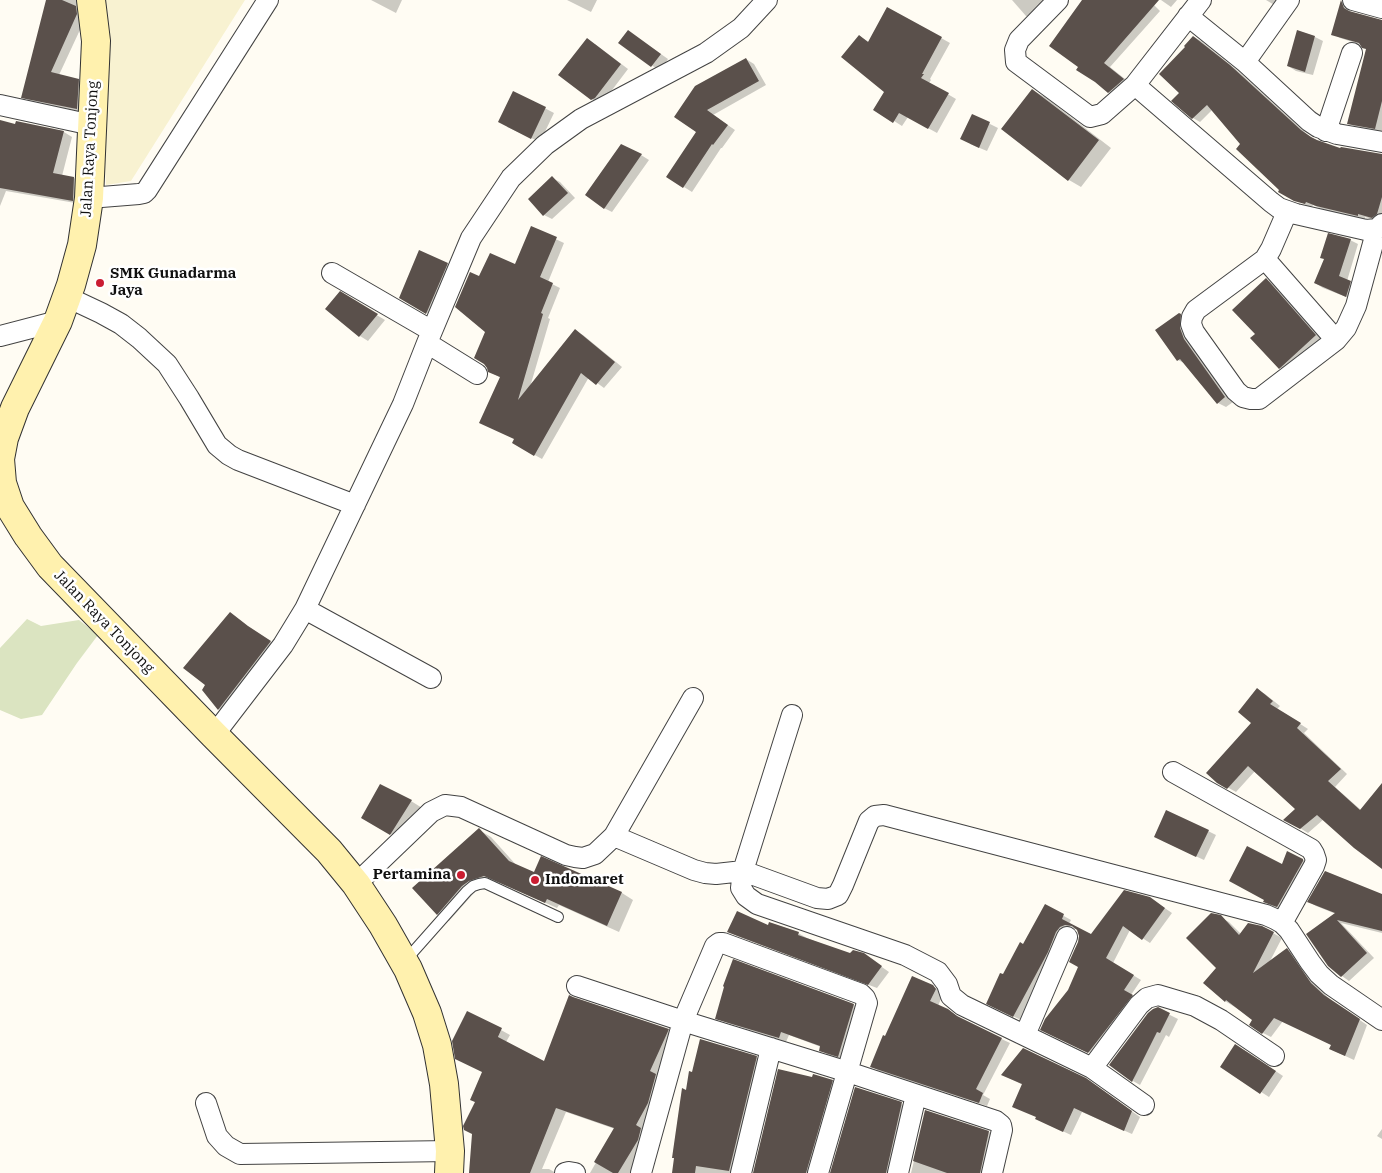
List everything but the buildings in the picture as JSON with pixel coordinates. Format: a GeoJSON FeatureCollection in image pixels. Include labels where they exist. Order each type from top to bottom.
{"type":"FeatureCollection","features":[{"type":"Feature","properties":{"kind":"main road","name":"Jalan Raya Tonjong"},"geometry":{"type":"LineString","coordinates":[[91,0],[96,41],[90,198],[82,244],[63,309],[15,408],[4,438],[0,459],[2,483],[10,507],[50,566],[329,851],[356,884],[383,925],[404,962],[428,1013],[437,1045],[444,1084],[449,1162]]}},
{"type":"Feature","properties":{"kind":"street"},"geometry":{"type":"LineString","coordinates":[[90,198],[139,194],[147,190],[268,0]]}},
{"type":"Feature","properties":{"kind":"street"},"geometry":{"type":"LineString","coordinates":[[214,735],[282,645],[305,609],[403,404],[471,238],[511,178],[545,145],[581,119],[706,53],[741,28],[767,0]]}},
{"type":"Feature","properties":{"kind":"street"},"geometry":{"type":"LineString","coordinates":[[1058,0],[1019,40],[1015,50],[1016,62],[1090,117],[1102,114],[1135,85],[1201,0]]}},
{"type":"Feature","properties":{"kind":"street"},"geometry":{"type":"LineString","coordinates":[[1245,62],[1289,0]]}},
{"type":"Feature","properties":{"kind":"street"},"geometry":{"type":"LineString","coordinates":[[1353,0],[1382,8]]}},
{"type":"Feature","properties":{"kind":"street"},"geometry":{"type":"LineString","coordinates":[[1188,16],[1245,62],[1308,121],[1337,134],[1382,142]]}},
{"type":"Feature","properties":{"kind":"street"},"geometry":{"type":"LineString","coordinates":[[1326,130],[1352,53]]}},
{"type":"Feature","properties":{"kind":"street"},"geometry":{"type":"LineString","coordinates":[[1135,85],[1271,202],[1287,212],[1366,230],[1372,230],[1379,226]]}},
{"type":"Feature","properties":{"kind":"street"},"geometry":{"type":"LineString","coordinates":[[0,105],[92,126]]}},
{"type":"Feature","properties":{"kind":"street"},"geometry":{"type":"LineString","coordinates":[[1287,212],[1265,259],[1196,310],[1192,317],[1191,324],[1194,332],[1236,391],[1251,399],[1259,399],[1336,340],[1346,328],[1356,306],[1379,226]]}},
{"type":"Feature","properties":{"kind":"street"},"geometry":{"type":"LineString","coordinates":[[1265,259],[1336,340]]}},
{"type":"Feature","properties":{"kind":"street"},"geometry":{"type":"LineString","coordinates":[[332,273],[429,337],[476,374]]}},
{"type":"Feature","properties":{"kind":"street"},"geometry":{"type":"LineString","coordinates":[[0,336],[63,309],[101,314],[121,324],[167,364],[217,445],[229,455],[355,505]]}},
{"type":"Feature","properties":{"kind":"street"},"geometry":{"type":"LineString","coordinates":[[305,609],[431,678]]}},
{"type":"Feature","properties":{"kind":"street"},"geometry":{"type":"LineString","coordinates":[[356,884],[432,812],[446,805],[461,807],[566,855],[583,858],[595,854],[614,836],[693,698]]}},
{"type":"Feature","properties":{"kind":"street"},"geometry":{"type":"LineString","coordinates":[[792,715],[742,871],[741,888],[746,896],[757,904],[905,955],[938,972],[947,984],[951,996],[962,1005],[1092,1068],[1144,1105]]}},
{"type":"Feature","properties":{"kind":"street"},"geometry":{"type":"LineString","coordinates":[[1173,772],[1311,849],[1316,860],[1314,866],[1282,923]]}},
{"type":"Feature","properties":{"kind":"street"},"geometry":{"type":"LineString","coordinates":[[614,836],[694,870],[716,874],[742,871],[817,898],[828,899],[838,894],[844,885],[869,821],[875,816],[884,815],[1266,915],[1282,923],[1319,974],[1331,985],[1382,1020]]}},
{"type":"Feature","properties":{"kind":"street"},"geometry":{"type":"LineString","coordinates":[[1025,1035],[1067,937]]}},
{"type":"Feature","properties":{"kind":"street"},"geometry":{"type":"LineString","coordinates":[[642,1173],[683,1021],[715,946],[719,942],[861,994],[866,998],[867,1003],[818,1173]]}},
{"type":"Feature","properties":{"kind":"street"},"geometry":{"type":"LineString","coordinates":[[577,986],[996,1121],[1001,1125],[1002,1130],[992,1173]]}},
{"type":"Feature","properties":{"kind":"street"},"geometry":{"type":"LineString","coordinates":[[1092,1068],[1139,1005],[1147,998],[1158,995],[1195,1006],[1221,1020],[1274,1056]]}},
{"type":"Feature","properties":{"kind":"street"},"geometry":{"type":"LineString","coordinates":[[741,1173],[771,1048]]}},
{"type":"Feature","properties":{"kind":"street"},"geometry":{"type":"LineString","coordinates":[[898,1173],[916,1095]]}},
{"type":"Feature","properties":{"kind":"street"},"geometry":{"type":"LineString","coordinates":[[206,1103],[217,1136],[226,1146],[240,1154],[449,1162]]}},
{"type":"Feature","properties":{"kind":"street"},"geometry":{"type":"LineString","coordinates":[[565,1173],[574,1173]]}},
{"type":"Feature","properties":{"kind":"lane"},"geometry":{"type":"LineString","coordinates":[[404,962],[467,891],[473,886],[485,882],[558,917]]}},
{"type":"Feature","properties":{"kind":"shaded area"},"geometry":{"type":"Polygon","coordinates":[[[96,0],[245,0],[131,181],[106,185],[96,0]]]}},
{"type":"Feature","properties":{"kind":"green space"},"geometry":{"type":"Polygon","coordinates":[[[27,619],[41,626],[79,620],[98,635],[42,715],[21,719],[0,710],[0,648],[27,619]]]}},
{"type":"Feature","properties":{"kind":"place","name":"SMK Gunadarma Jaya"},"geometry":{"type":"Point","coordinates":[100,283]}},
{"type":"Feature","properties":{"kind":"place","name":"Pertamina"},"geometry":{"type":"Point","coordinates":[461,875]}},
{"type":"Feature","properties":{"kind":"place","name":"Indomaret"},"geometry":{"type":"Point","coordinates":[535,880]}}]}
